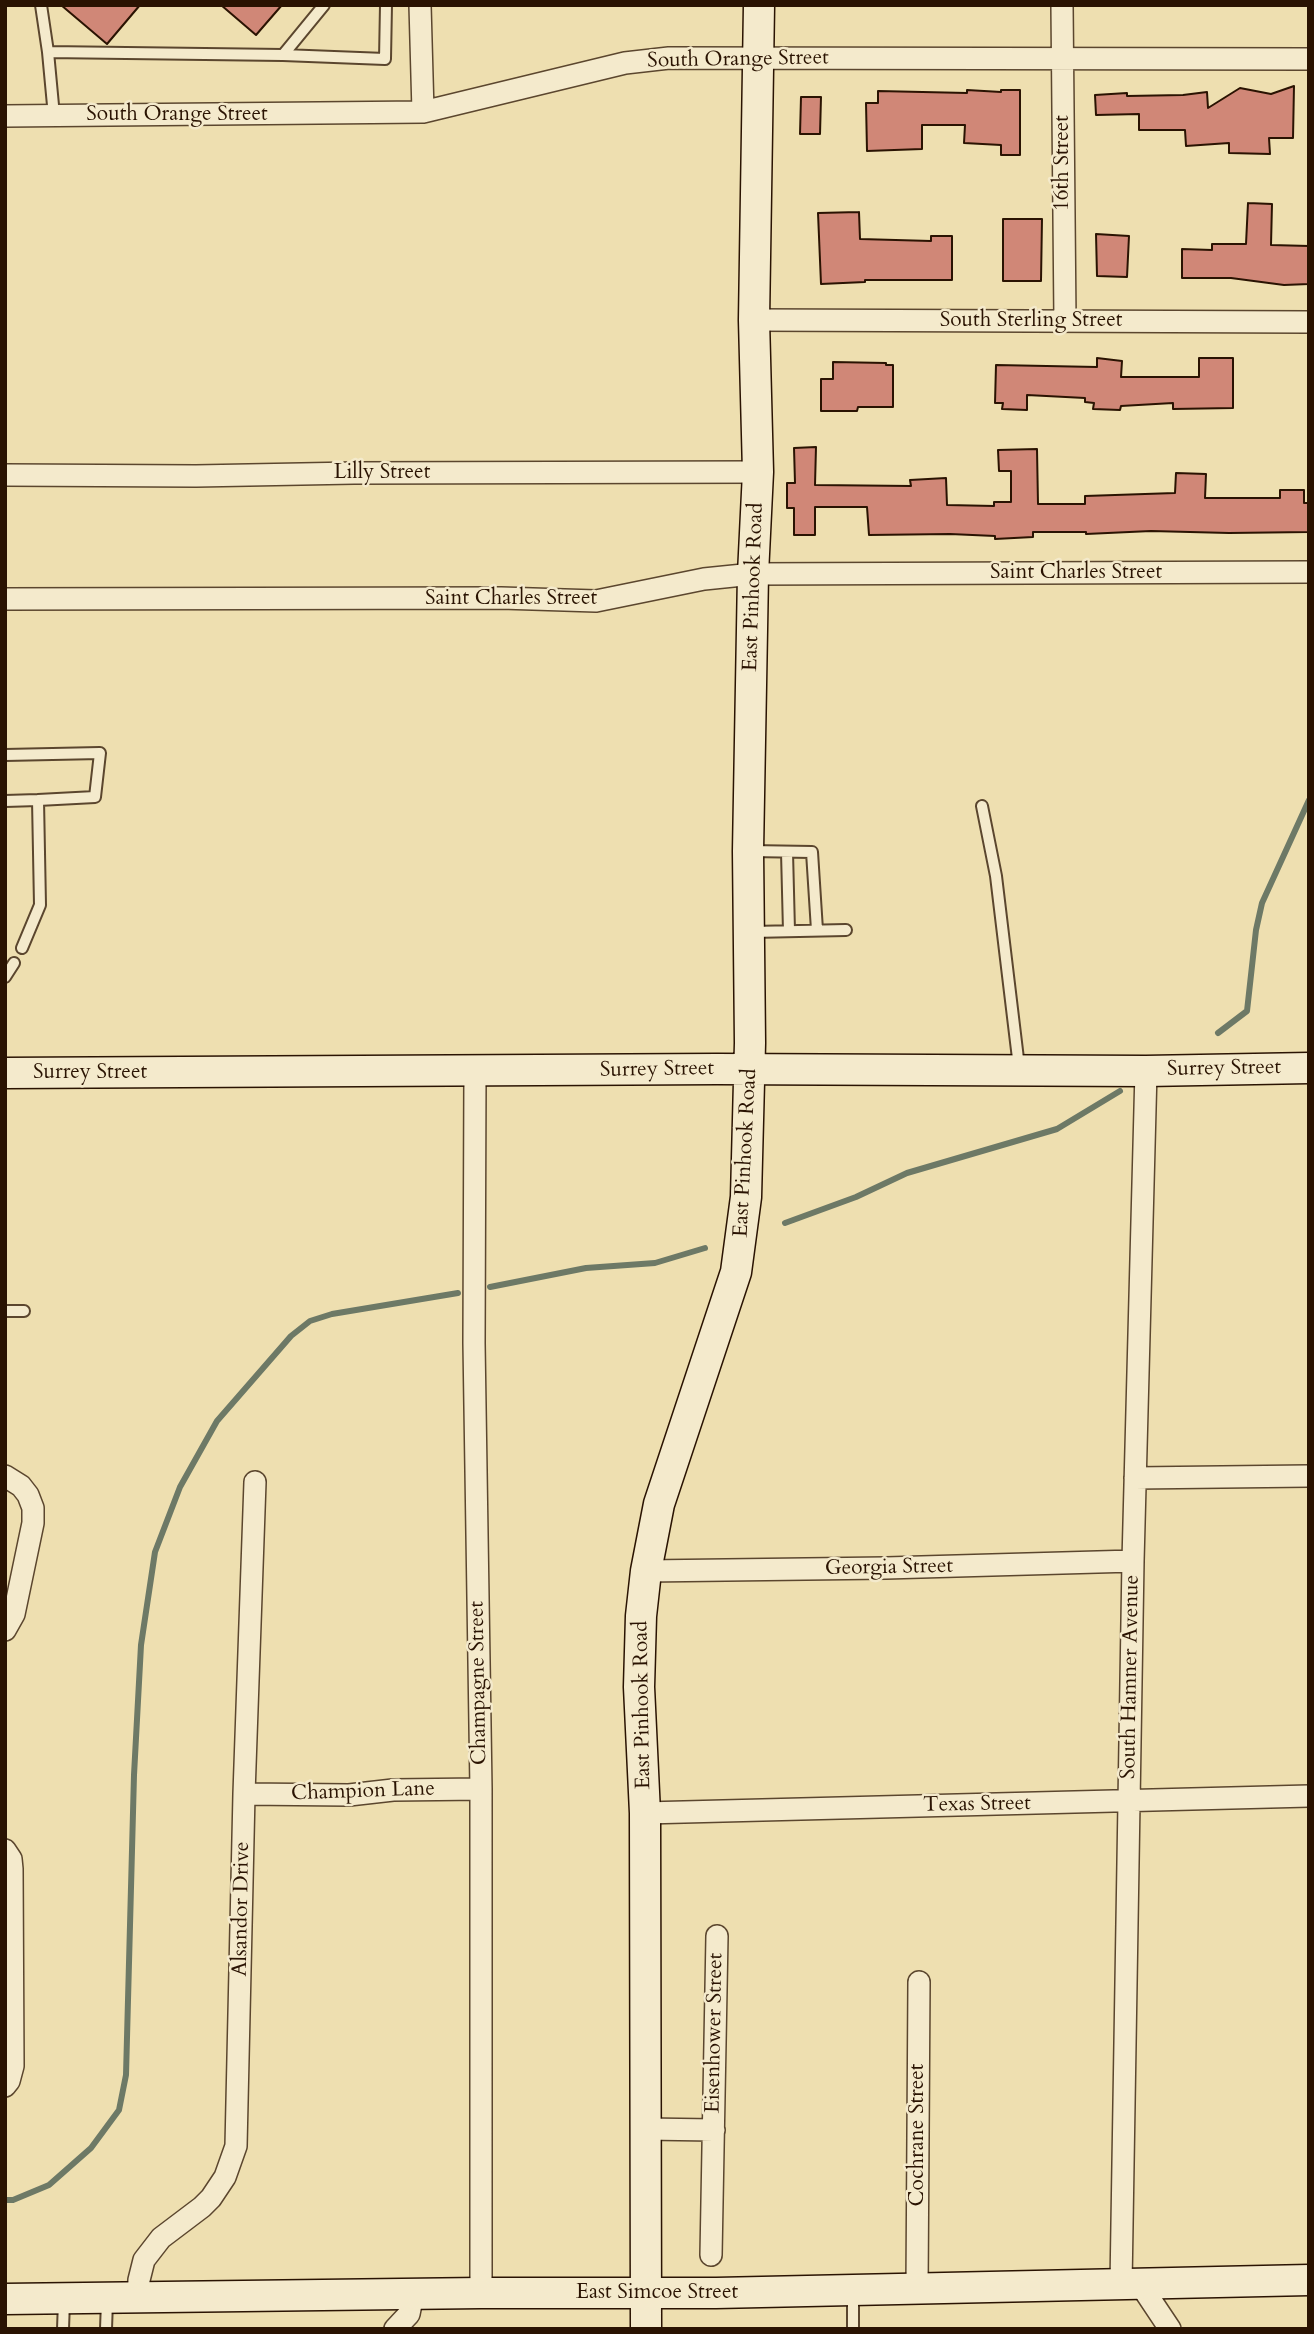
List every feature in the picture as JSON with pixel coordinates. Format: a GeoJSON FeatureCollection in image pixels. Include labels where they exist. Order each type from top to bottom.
{"type":"FeatureCollection","features":[{"type":"Feature","properties":{"kind":"street"},"geometry":{"type":"LineString","coordinates":[[420,5],[423,112]]}},
{"type":"Feature","properties":{"kind":"street","name":"East Pinhook Road"},"geometry":{"type":"LineString","coordinates":[[646,2329],[645,1813],[639,1687],[641,1616],[646,1571],[659,1504],[721,1321],[741,1250],[747,1197],[750,1069],[748,851],[753,574],[758,472],[754,320],[760,5]]}},
{"type":"Feature","properties":{"kind":"street","name":"16th Street"},"geometry":{"type":"LineString","coordinates":[[1062,5],[1065,321]]}},
{"type":"Feature","properties":{"kind":"street","name":"South Orange Street"},"geometry":{"type":"LineString","coordinates":[[5,116],[423,112],[625,63],[669,58],[1309,59]]}},
{"type":"Feature","properties":{"kind":"street","name":"South Sterling Street"},"geometry":{"type":"LineString","coordinates":[[754,320],[1309,322]]}},
{"type":"Feature","properties":{"kind":"street","name":"Lilly Street"},"geometry":{"type":"LineString","coordinates":[[5,475],[758,472]]}},
{"type":"Feature","properties":{"kind":"street","name":"Saint Charles Street"},"geometry":{"type":"LineString","coordinates":[[5,599],[501,598],[596,601],[704,579],[753,574],[1309,572]]}},
{"type":"Feature","properties":{"kind":"street","name":"Surrey Street"},"geometry":{"type":"LineString","coordinates":[[5,1073],[1309,1068]]}},
{"type":"Feature","properties":{"kind":"street","name":"South Hamner Avenue"},"geometry":{"type":"LineString","coordinates":[[1130,2284],[1129,1801],[1146,1070]]}},
{"type":"Feature","properties":{"kind":"street","name":"Champagne Street"},"geometry":{"type":"LineString","coordinates":[[475,1072],[474,1343],[481,1789],[481,2293]]}},
{"type":"Feature","properties":{"kind":"street"},"geometry":{"type":"LineString","coordinates":[[5,1476],[21,1486],[33,1508],[33,1524],[14,1614],[5,1630]]}},
{"type":"Feature","properties":{"kind":"street"},"geometry":{"type":"LineString","coordinates":[[1135,1478],[1309,1476]]}},
{"type":"Feature","properties":{"kind":"street","name":"Alsandor Drive"},"geometry":{"type":"LineString","coordinates":[[138,2298],[144,2260],[161,2238],[211,2198],[225,2177],[236,2146],[255,1482]]}},
{"type":"Feature","properties":{"kind":"street","name":"Georgia Street"},"geometry":{"type":"LineString","coordinates":[[646,1571],[1133,1561]]}},
{"type":"Feature","properties":{"kind":"street","name":"Champion Lane"},"geometry":{"type":"LineString","coordinates":[[244,1794],[349,1796],[393,1790],[481,1789]]}},
{"type":"Feature","properties":{"kind":"street","name":"Texas Street"},"geometry":{"type":"LineString","coordinates":[[645,1813],[1309,1796]]}},
{"type":"Feature","properties":{"kind":"street"},"geometry":{"type":"LineString","coordinates":[[5,1850],[11,1859],[12,1869],[13,2066],[5,2086]]}},
{"type":"Feature","properties":{"kind":"street","name":"Eisenhower Street"},"geometry":{"type":"LineString","coordinates":[[711,2255],[717,1936]]}},
{"type":"Feature","properties":{"kind":"street","name":"Cochrane Street"},"geometry":{"type":"LineString","coordinates":[[917,2288],[919,1982]]}},
{"type":"Feature","properties":{"kind":"street","name":"Eisenhower Street"},"geometry":{"type":"LineString","coordinates":[[645,2129],[714,2130]]}},
{"type":"Feature","properties":{"kind":"street","name":"East Simcoe Street"},"geometry":{"type":"LineString","coordinates":[[5,2299],[853,2290],[1309,2280]]}},
{"type":"Feature","properties":{"kind":"street"},"geometry":{"type":"LineString","coordinates":[[1130,2284],[1170,2329]]}},
{"type":"Feature","properties":{"kind":"street"},"geometry":{"type":"LineString","coordinates":[[395,2329],[409,2314],[413,2294]]}},
{"type":"Feature","properties":{"kind":"lane"},"geometry":{"type":"LineString","coordinates":[[41,5],[54,116]]}},
{"type":"Feature","properties":{"kind":"lane"},"geometry":{"type":"LineString","coordinates":[[283,55],[324,5]]}},
{"type":"Feature","properties":{"kind":"lane"},"geometry":{"type":"LineString","coordinates":[[48,52],[385,59],[386,5]]}},
{"type":"Feature","properties":{"kind":"lane"},"geometry":{"type":"LineString","coordinates":[[5,755],[100,753],[95,797],[5,801]]}},
{"type":"Feature","properties":{"kind":"lane"},"geometry":{"type":"LineString","coordinates":[[22,947],[40,905],[38,800]]}},
{"type":"Feature","properties":{"kind":"lane"},"geometry":{"type":"LineString","coordinates":[[982,806],[996,876],[1019,1070]]}},
{"type":"Feature","properties":{"kind":"lane"},"geometry":{"type":"LineString","coordinates":[[748,851],[812,852],[817,930]]}},
{"type":"Feature","properties":{"kind":"lane"},"geometry":{"type":"LineString","coordinates":[[787,852],[789,931]]}},
{"type":"Feature","properties":{"kind":"lane"},"geometry":{"type":"LineString","coordinates":[[749,932],[846,930]]}},
{"type":"Feature","properties":{"kind":"lane"},"geometry":{"type":"LineString","coordinates":[[5,977],[14,963]]}},
{"type":"Feature","properties":{"kind":"lane"},"geometry":{"type":"LineString","coordinates":[[5,1311],[24,1311]]}},
{"type":"Feature","properties":{"kind":"lane"},"geometry":{"type":"LineString","coordinates":[[853,2290],[853,2329]]}},
{"type":"Feature","properties":{"kind":"lane"},"geometry":{"type":"LineString","coordinates":[[64,2298],[64,2329]]}},
{"type":"Feature","properties":{"kind":"lane"},"geometry":{"type":"LineString","coordinates":[[106,2329],[107,2298]]}},
{"type":"Feature","properties":{"kind":"building"},"geometry":{"type":"Polygon","coordinates":[[[61,5],[140,5],[107,44],[61,5]]]}},
{"type":"Feature","properties":{"kind":"building"},"geometry":{"type":"Polygon","coordinates":[[[221,5],[282,5],[256,35],[221,5]]]}},
{"type":"Feature","properties":{"kind":"building"},"geometry":{"type":"Polygon","coordinates":[[[1294,86],[1293,138],[1269,138],[1270,154],[1229,153],[1229,143],[1186,146],[1185,130],[1139,130],[1139,114],[1096,115],[1095,95],[1183,95],[1207,92],[1208,108],[1240,88],[1271,94],[1294,86]]]}},
{"type":"Feature","properties":{"kind":"building"},"geometry":{"type":"Polygon","coordinates":[[[967,90],[1020,90],[1020,155],[1001,155],[1001,145],[964,143],[965,125],[922,125],[922,149],[867,151],[866,103],[878,103],[878,91],[967,93],[967,90]]]}},
{"type":"Feature","properties":{"kind":"building"},"geometry":{"type":"Polygon","coordinates":[[[801,97],[821,97],[820,134],[800,134],[801,97]]]}},
{"type":"Feature","properties":{"kind":"building"},"geometry":{"type":"Polygon","coordinates":[[[1248,203],[1272,204],[1271,245],[1309,246],[1309,284],[1284,285],[1231,278],[1182,278],[1182,249],[1212,250],[1212,244],[1246,244],[1248,203]]]}},
{"type":"Feature","properties":{"kind":"building"},"geometry":{"type":"Polygon","coordinates":[[[859,212],[860,239],[931,241],[931,236],[952,236],[952,280],[865,280],[821,284],[818,213],[859,212]]]}},
{"type":"Feature","properties":{"kind":"building"},"geometry":{"type":"Polygon","coordinates":[[[1003,219],[1042,219],[1041,281],[1003,281],[1003,219]]]}},
{"type":"Feature","properties":{"kind":"building"},"geometry":{"type":"Polygon","coordinates":[[[1096,234],[1129,236],[1127,277],[1097,276],[1096,234]]]}},
{"type":"Feature","properties":{"kind":"building"},"geometry":{"type":"Polygon","coordinates":[[[1097,358],[1122,361],[1121,377],[1199,377],[1199,358],[1233,358],[1233,408],[1173,409],[1173,403],[1121,406],[1120,410],[1093,409],[1094,403],[1085,402],[1085,398],[1027,395],[1027,410],[1002,409],[1003,403],[995,403],[996,365],[1097,367],[1097,358]]]}},
{"type":"Feature","properties":{"kind":"building"},"geometry":{"type":"Polygon","coordinates":[[[833,362],[893,365],[893,407],[821,411],[821,379],[833,379],[833,362]]]}},
{"type":"Feature","properties":{"kind":"building"},"geometry":{"type":"Polygon","coordinates":[[[816,447],[815,485],[911,486],[910,480],[946,478],[947,505],[994,506],[994,502],[1011,502],[1011,471],[999,471],[998,450],[1037,449],[1038,504],[1085,504],[1085,496],[1175,493],[1176,473],[1206,474],[1205,498],[1280,498],[1280,490],[1304,490],[1304,503],[1309,503],[1309,532],[1033,532],[1033,537],[995,539],[995,536],[950,534],[869,535],[867,507],[815,507],[815,535],[794,535],[794,508],[787,508],[787,483],[795,483],[794,448],[816,447]]]}},
{"type":"Feature","properties":{"kind":"waterway"},"geometry":{"type":"LineString","coordinates":[[1218,1033],[1247,1011],[1256,930],[1262,903],[1309,800]]}},
{"type":"Feature","properties":{"kind":"waterway"},"geometry":{"type":"LineString","coordinates":[[785,1223],[856,1197],[907,1173],[1057,1129],[1120,1091]]}},
{"type":"Feature","properties":{"kind":"waterway"},"geometry":{"type":"LineString","coordinates":[[490,1287],[586,1268],[655,1263],[705,1248]]}},
{"type":"Feature","properties":{"kind":"waterway"},"geometry":{"type":"LineString","coordinates":[[5,2200],[13,2200],[49,2185],[91,2148],[119,2110],[126,2075],[134,1775],[141,1645],[155,1552],[180,1487],[217,1421],[291,1336],[310,1321],[332,1314],[458,1293]]}}]}
